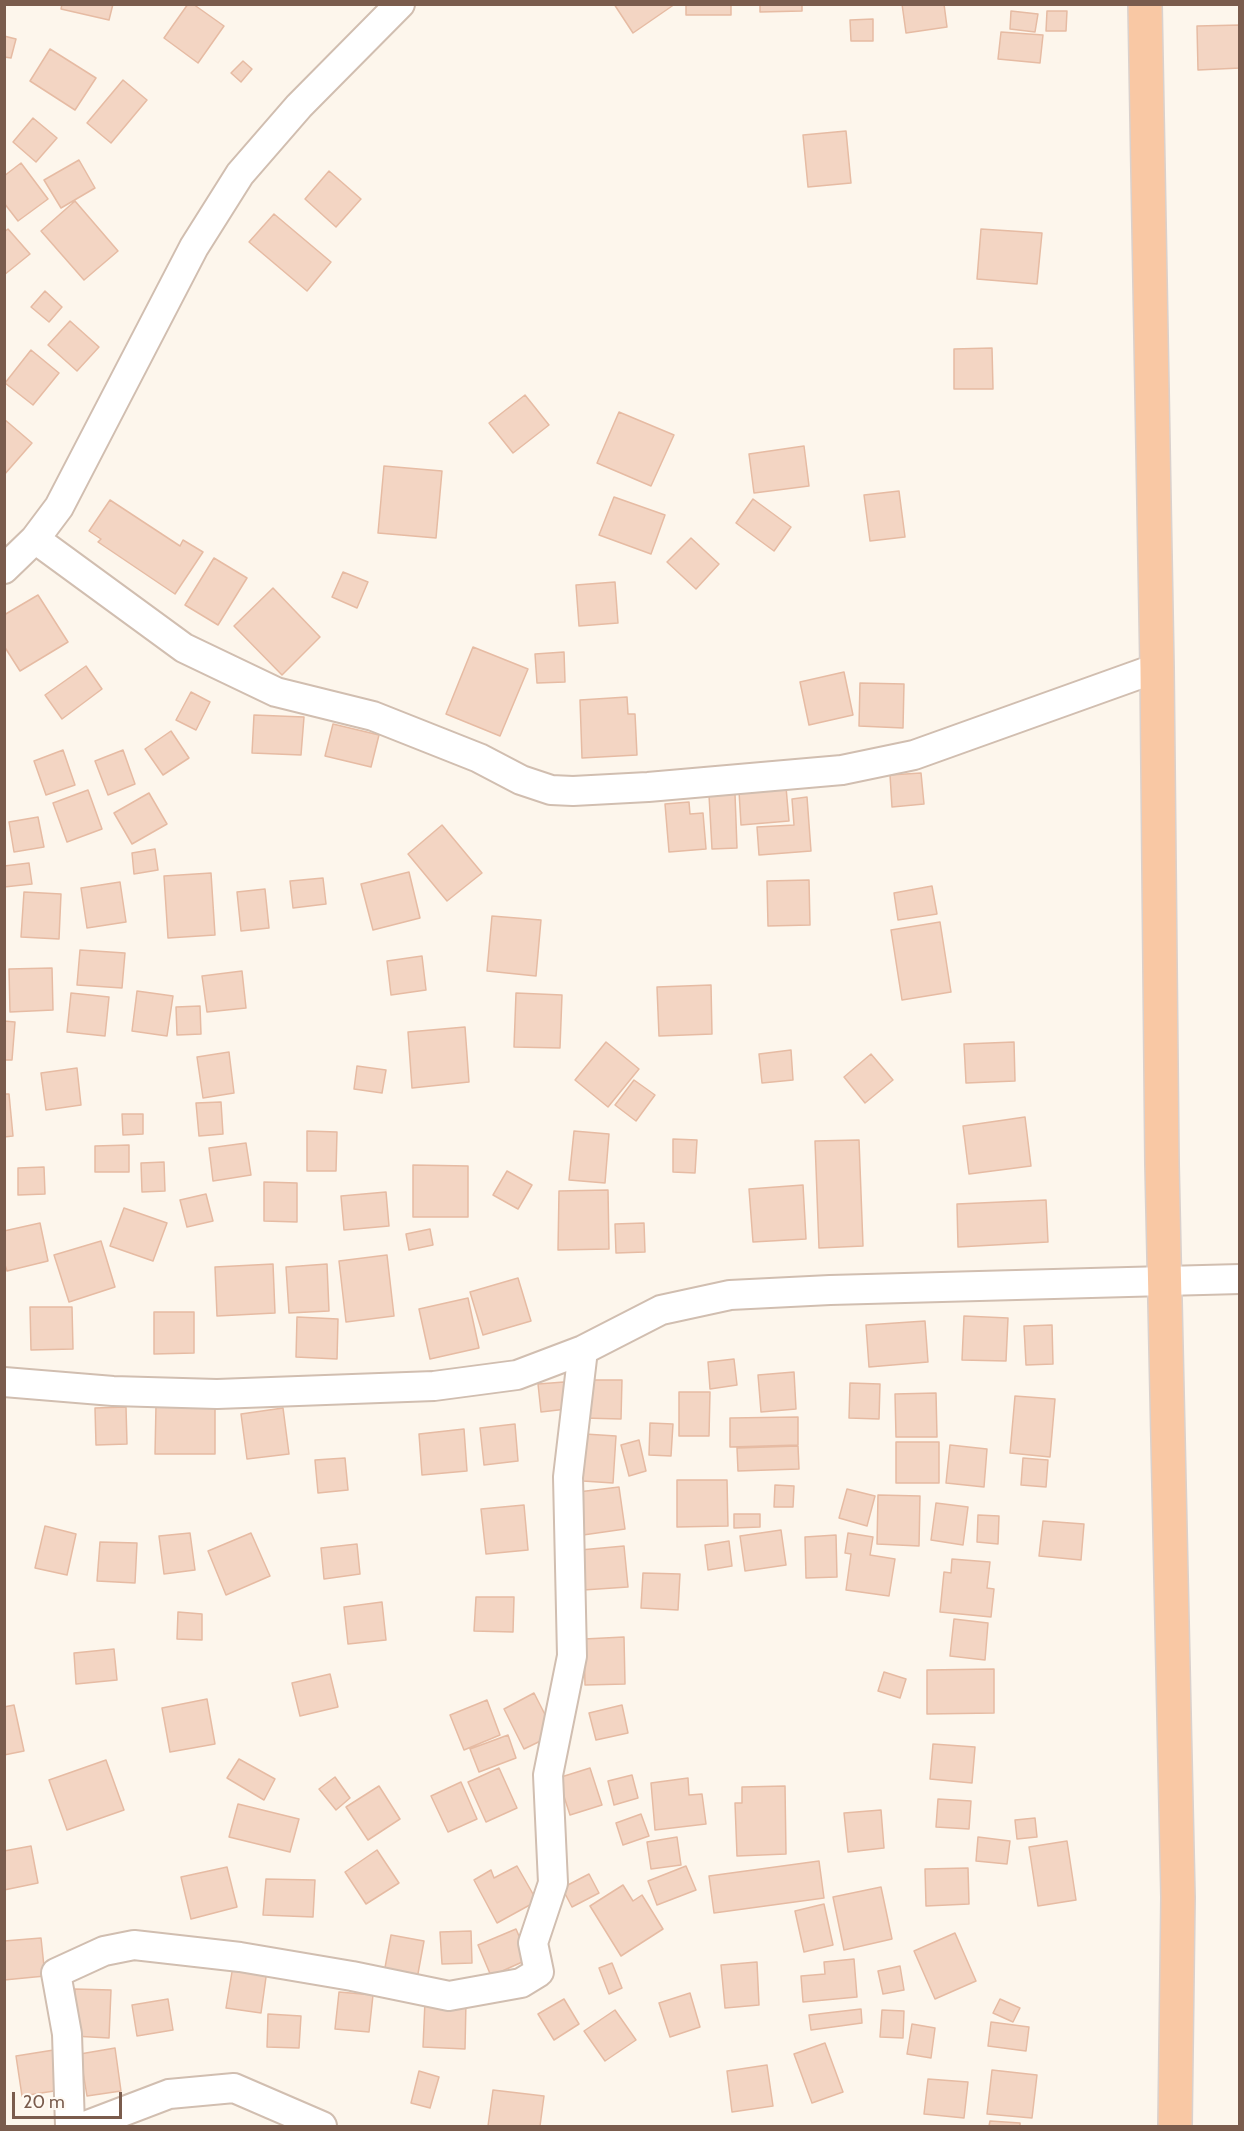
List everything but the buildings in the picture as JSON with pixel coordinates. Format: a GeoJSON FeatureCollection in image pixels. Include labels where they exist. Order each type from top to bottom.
{"type":"FeatureCollection","features":[{"type":"Feature","properties":{"kind":"highway"},"geometry":{"type":"LineString","coordinates":[[1145,4],[1157,668],[1164,1282],[1178,1897],[1175,2127]]}},
{"type":"Feature","properties":{"kind":"street"},"geometry":{"type":"LineString","coordinates":[[4,569],[35,539],[59,507],[194,247],[240,174],[299,106],[400,4]]}},
{"type":"Feature","properties":{"kind":"street"},"geometry":{"type":"LineString","coordinates":[[35,539],[184,648],[276,692],[373,716],[479,758],[521,780],[551,790],[573,791],[704,783],[842,770],[904,757],[1157,668]]}},
{"type":"Feature","properties":{"kind":"street"},"geometry":{"type":"LineString","coordinates":[[4,1382],[113,1390],[217,1394],[434,1386],[517,1375],[583,1350],[661,1310],[730,1295],[830,1290],[1239,1279]]}},
{"type":"Feature","properties":{"kind":"street"},"geometry":{"type":"LineString","coordinates":[[70,2127],[67,2034],[57,1973],[104,1951],[134,1945],[240,1957],[352,1976],[449,1996],[521,1983],[539,1972],[533,1943],[553,1883],[548,1775],[572,1656],[567,1477],[583,1350]]}},
{"type":"Feature","properties":{"kind":"street"},"geometry":{"type":"LineString","coordinates":[[85,2127],[169,2094],[234,2088],[322,2127]]}}]}
